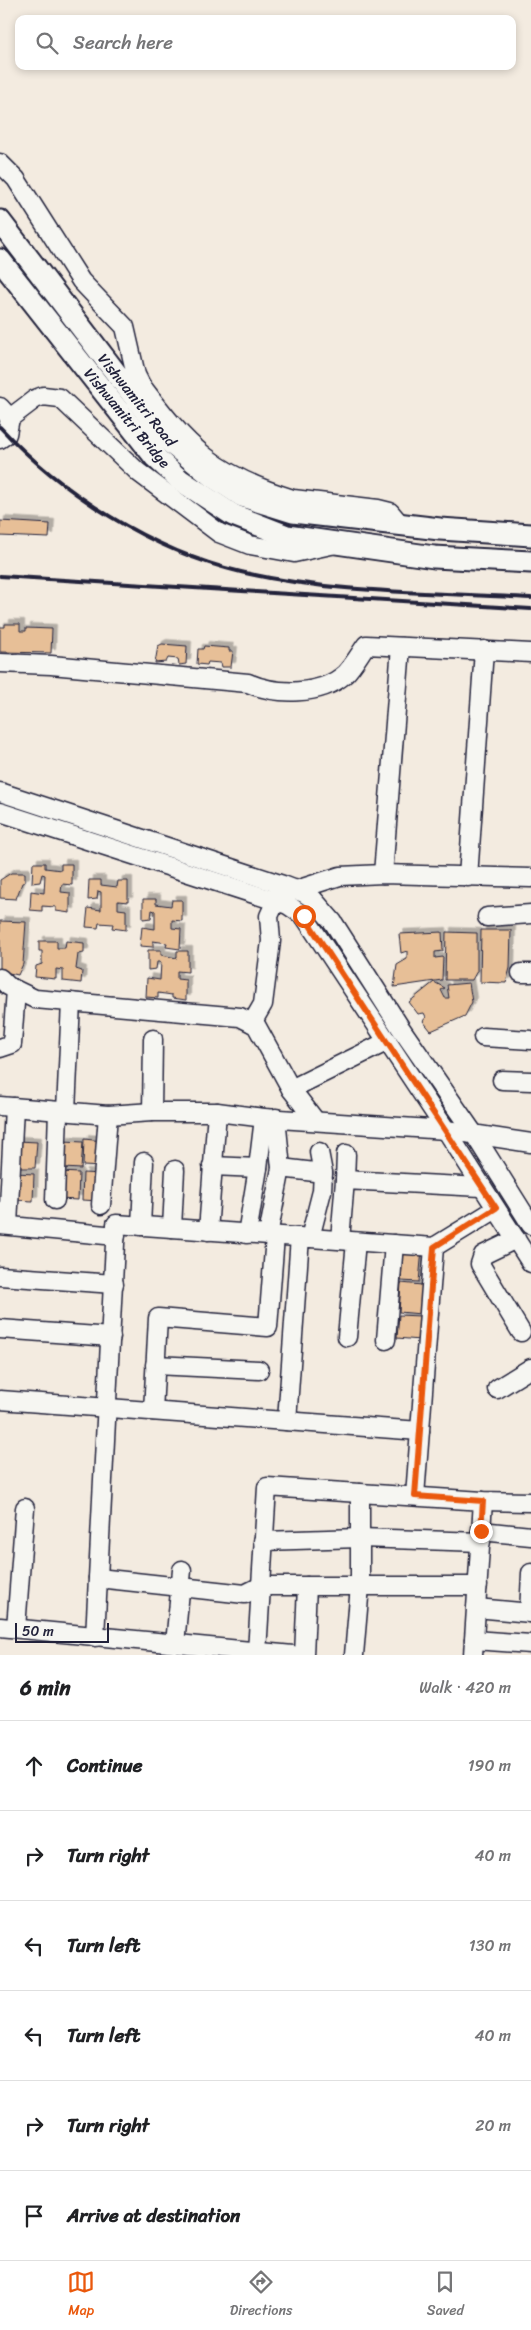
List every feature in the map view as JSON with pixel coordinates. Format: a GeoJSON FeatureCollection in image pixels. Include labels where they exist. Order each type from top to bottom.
{"type":"FeatureCollection","features":[{"type":"Feature","properties":{"kind":"main road","name":"Vishwamitri Road"},"geometry":{"type":"LineString","coordinates":[[0,221],[166,440],[213,478],[242,496],[293,512],[401,525],[531,535]]}},
{"type":"Feature","properties":{"kind":"main road","name":"Vishwamitri Bridge"},"geometry":{"type":"LineString","coordinates":[[0,260],[155,457],[180,480],[233,515],[286,536],[341,543]]}},
{"type":"Feature","properties":{"kind":"main road"},"geometry":{"type":"LineString","coordinates":[[341,543],[434,557],[531,562]]}},
{"type":"Feature","properties":{"kind":"street"},"geometry":{"type":"LineString","coordinates":[[0,164],[16,179],[81,281],[125,327],[141,385],[205,457],[225,471],[280,495],[293,499],[378,509],[390,512],[401,525]]}},
{"type":"Feature","properties":{"kind":"street"},"geometry":{"type":"LineString","coordinates":[[0,439],[7,434],[5,412],[43,396],[60,398],[138,472],[219,533],[250,545],[294,553],[341,543]]}},
{"type":"Feature","properties":{"kind":"street"},"geometry":{"type":"LineString","coordinates":[[0,663],[51,665],[248,683],[264,690],[302,690],[327,686],[346,673],[366,645],[531,653]]}},
{"type":"Feature","properties":{"kind":"street"},"geometry":{"type":"LineString","coordinates":[[383,874],[401,647]]}},
{"type":"Feature","properties":{"kind":"street"},"geometry":{"type":"LineString","coordinates":[[468,877],[484,650]]}},
{"type":"Feature","properties":{"kind":"street"},"geometry":{"type":"LineString","coordinates":[[0,792],[290,888],[313,899],[333,922],[400,1027],[474,1134],[531,1226]]}},
{"type":"Feature","properties":{"kind":"street"},"geometry":{"type":"LineString","coordinates":[[0,812],[276,901],[296,910],[310,923],[531,1263]]}},
{"type":"Feature","properties":{"kind":"street"},"geometry":{"type":"LineString","coordinates":[[252,1023],[263,1004],[271,941],[269,916],[276,901],[290,888],[340,876],[383,874],[531,878]]}},
{"type":"Feature","properties":{"kind":"street"},"geometry":{"type":"LineString","coordinates":[[487,917],[531,914]]}},
{"type":"Feature","properties":{"kind":"street"},"geometry":{"type":"LineString","coordinates":[[0,978],[16,990],[35,999],[240,1017],[256,1025],[270,1047],[291,1089],[314,1119]]}},
{"type":"Feature","properties":{"kind":"street"},"geometry":{"type":"LineString","coordinates":[[0,1048],[12,1044],[16,990]]}},
{"type":"Feature","properties":{"kind":"street"},"geometry":{"type":"LineString","coordinates":[[55,1200],[71,1002]]}},
{"type":"Feature","properties":{"kind":"street"},"geometry":{"type":"LineString","coordinates":[[483,1037],[531,1040]]}},
{"type":"Feature","properties":{"kind":"street"},"geometry":{"type":"LineString","coordinates":[[152,1112],[153,1039]]}},
{"type":"Feature","properties":{"kind":"street"},"geometry":{"type":"LineString","coordinates":[[291,1089],[388,1041]]}},
{"type":"Feature","properties":{"kind":"street"},"geometry":{"type":"LineString","coordinates":[[502,1080],[531,1081]]}},
{"type":"Feature","properties":{"kind":"street"},"geometry":{"type":"LineString","coordinates":[[116,1236],[4,1225],[7,1107],[108,1115],[152,1112],[217,1112],[270,1118],[314,1119],[446,1130],[531,1143]]}},
{"type":"Feature","properties":{"kind":"street"},"geometry":{"type":"LineString","coordinates":[[208,1231],[217,1112]]}},
{"type":"Feature","properties":{"kind":"street"},"geometry":{"type":"LineString","coordinates":[[101,1205],[108,1115]]}},
{"type":"Feature","properties":{"kind":"street"},"geometry":{"type":"LineString","coordinates":[[247,1234],[258,1168],[270,1118]]}},
{"type":"Feature","properties":{"kind":"street"},"geometry":{"type":"LineString","coordinates":[[153,1411],[158,1318],[268,1327],[271,1235],[281,1168],[270,1118]]}},
{"type":"Feature","properties":{"kind":"street"},"geometry":{"type":"LineString","coordinates":[[287,1421],[305,1238],[322,1191],[323,1173],[319,1152]]}},
{"type":"Feature","properties":{"kind":"street"},"geometry":{"type":"LineString","coordinates":[[346,1154],[345,1180],[348,1241],[347,1337]]}},
{"type":"Feature","properties":{"kind":"street"},"geometry":{"type":"LineString","coordinates":[[141,1226],[144,1162]]}},
{"type":"Feature","properties":{"kind":"street"},"geometry":{"type":"LineString","coordinates":[[212,1166],[258,1168]]}},
{"type":"Feature","properties":{"kind":"street"},"geometry":{"type":"LineString","coordinates":[[281,1168],[323,1173]]}},
{"type":"Feature","properties":{"kind":"street"},"geometry":{"type":"LineString","coordinates":[[172,1228],[175,1170]]}},
{"type":"Feature","properties":{"kind":"street"},"geometry":{"type":"LineString","coordinates":[[345,1180],[481,1187]]}},
{"type":"Feature","properties":{"kind":"street"},"geometry":{"type":"LineString","coordinates":[[95,1637],[116,1224],[434,1247],[496,1208]]}},
{"type":"Feature","properties":{"kind":"street"},"geometry":{"type":"LineString","coordinates":[[516,1239],[484,1255],[480,1264],[521,1332]]}},
{"type":"Feature","properties":{"kind":"street"},"geometry":{"type":"LineString","coordinates":[[386,1340],[394,1244]]}},
{"type":"Feature","properties":{"kind":"street"},"geometry":{"type":"LineString","coordinates":[[415,1496],[434,1247]]}},
{"type":"Feature","properties":{"kind":"street"},"geometry":{"type":"LineString","coordinates":[[0,1276],[114,1284]]}},
{"type":"Feature","properties":{"kind":"street"},"geometry":{"type":"LineString","coordinates":[[0,1329],[111,1338]]}},
{"type":"Feature","properties":{"kind":"street"},"geometry":{"type":"LineString","coordinates":[[156,1365],[259,1370]]}},
{"type":"Feature","properties":{"kind":"street"},"geometry":{"type":"LineString","coordinates":[[497,1389],[531,1368]]}},
{"type":"Feature","properties":{"kind":"street"},"geometry":{"type":"LineString","coordinates":[[0,1400],[420,1431]]}},
{"type":"Feature","properties":{"kind":"street"},"geometry":{"type":"LineString","coordinates":[[257,1652],[266,1488],[483,1501],[531,1502]]}},
{"type":"Feature","properties":{"kind":"street"},"geometry":{"type":"LineString","coordinates":[[354,1655],[360,1586],[360,1493]]}},
{"type":"Feature","properties":{"kind":"street"},"geometry":{"type":"LineString","coordinates":[[483,1501],[474,1647],[531,1644]]}},
{"type":"Feature","properties":{"kind":"street"},"geometry":{"type":"LineString","coordinates":[[25,1508],[8,1628],[175,1644],[223,1652],[293,1655]]}},
{"type":"Feature","properties":{"kind":"street"},"geometry":{"type":"LineString","coordinates":[[263,1541],[531,1536]]}},
{"type":"Feature","properties":{"kind":"street"},"geometry":{"type":"LineString","coordinates":[[476,1608],[530,1613],[531,1573]]}},
{"type":"Feature","properties":{"kind":"street"},"geometry":{"type":"LineString","coordinates":[[98,1578],[181,1578],[245,1594],[260,1586],[478,1586]]}},
{"type":"Feature","properties":{"kind":"street"},"geometry":{"type":"LineString","coordinates":[[175,1644],[181,1578]]}},
{"type":"Feature","properties":{"kind":"street"},"geometry":{"type":"LineString","coordinates":[[304,1655],[307,1586]]}},
{"type":"Feature","properties":{"kind":"building"},"geometry":{"type":"Polygon","coordinates":[[[0,521],[50,524],[49,538],[0,536],[0,521]]]}},
{"type":"Feature","properties":{"kind":"building"},"geometry":{"type":"Polygon","coordinates":[[[5,624],[20,624],[20,631],[26,631],[26,628],[52,629],[51,653],[0,652],[0,627],[5,627],[5,624]]]}},
{"type":"Feature","properties":{"kind":"building"},"geometry":{"type":"Polygon","coordinates":[[[162,644],[187,646],[186,664],[179,665],[178,659],[168,658],[166,662],[155,663],[158,646],[162,644]]]}},
{"type":"Feature","properties":{"kind":"building"},"geometry":{"type":"Polygon","coordinates":[[[204,646],[229,648],[229,651],[233,651],[231,667],[222,667],[221,663],[208,662],[207,665],[197,664],[198,649],[203,649],[204,646]]]}},
{"type":"Feature","properties":{"kind":"building"},"geometry":{"type":"Polygon","coordinates":[[[33,863],[45,863],[45,868],[61,870],[61,864],[72,864],[72,885],[62,884],[61,892],[70,893],[70,913],[56,911],[56,907],[42,906],[42,911],[30,910],[31,891],[44,893],[45,875],[42,874],[40,882],[32,883],[33,863]]]}},
{"type":"Feature","properties":{"kind":"building"},"geometry":{"type":"Polygon","coordinates":[[[11,873],[25,873],[25,882],[22,883],[16,899],[0,898],[0,880],[11,873]]]}},
{"type":"Feature","properties":{"kind":"building"},"geometry":{"type":"Polygon","coordinates":[[[89,880],[101,880],[101,885],[117,887],[118,881],[128,881],[128,902],[118,901],[118,909],[126,910],[126,930],[112,928],[113,924],[99,923],[98,928],[86,927],[88,908],[101,910],[101,892],[98,891],[97,899],[88,900],[89,880]]]}},
{"type":"Feature","properties":{"kind":"building"},"geometry":{"type":"Polygon","coordinates":[[[143,899],[156,899],[156,904],[171,906],[172,900],[182,900],[182,921],[172,920],[172,928],[181,929],[180,949],[166,947],[167,943],[153,941],[153,947],[140,946],[142,927],[155,929],[155,911],[152,910],[151,918],[143,919],[143,899]]]}},
{"type":"Feature","properties":{"kind":"building"},"geometry":{"type":"Polygon","coordinates":[[[0,921],[26,922],[23,964],[18,975],[0,971],[0,921]]]}},
{"type":"Feature","properties":{"kind":"building"},"geometry":{"type":"Polygon","coordinates":[[[481,930],[511,930],[510,968],[506,983],[480,982],[481,930]]]}},
{"type":"Feature","properties":{"kind":"building"},"geometry":{"type":"Polygon","coordinates":[[[442,932],[443,951],[435,952],[435,958],[443,957],[442,980],[394,987],[397,965],[407,959],[407,951],[401,953],[399,934],[442,932]]]}},
{"type":"Feature","properties":{"kind":"building"},"geometry":{"type":"Polygon","coordinates":[[[446,932],[477,933],[477,971],[472,980],[445,980],[446,932]]]}},
{"type":"Feature","properties":{"kind":"building"},"geometry":{"type":"Polygon","coordinates":[[[39,941],[57,941],[57,948],[65,948],[66,941],[84,943],[84,953],[78,954],[76,969],[82,971],[81,983],[63,981],[63,970],[56,969],[56,979],[35,977],[36,966],[42,964],[42,951],[39,951],[39,941]]]}},
{"type":"Feature","properties":{"kind":"building"},"geometry":{"type":"Polygon","coordinates":[[[148,950],[161,950],[161,955],[177,958],[177,951],[188,951],[188,972],[177,971],[177,979],[186,980],[186,1000],[158,993],[158,998],[146,997],[147,978],[160,980],[161,962],[157,962],[156,969],[148,970],[148,950]]]}},
{"type":"Feature","properties":{"kind":"building"},"geometry":{"type":"Polygon","coordinates":[[[434,982],[445,988],[441,990],[445,998],[449,998],[447,985],[469,983],[472,1002],[465,1016],[431,1031],[423,1021],[426,1017],[424,1013],[418,1014],[409,1002],[434,982]]]}},
{"type":"Feature","properties":{"kind":"building"},"geometry":{"type":"Polygon","coordinates":[[[84,1139],[103,1141],[102,1167],[83,1166],[84,1139]]]}},
{"type":"Feature","properties":{"kind":"building"},"geometry":{"type":"Polygon","coordinates":[[[18,1141],[37,1142],[35,1168],[17,1168],[18,1141]]]}},
{"type":"Feature","properties":{"kind":"building"},"geometry":{"type":"Polygon","coordinates":[[[64,1141],[83,1142],[81,1169],[63,1168],[64,1141]]]}},
{"type":"Feature","properties":{"kind":"building"},"geometry":{"type":"Polygon","coordinates":[[[61,1172],[79,1173],[78,1200],[59,1199],[61,1172]]]}},
{"type":"Feature","properties":{"kind":"building"},"geometry":{"type":"Polygon","coordinates":[[[15,1173],[34,1174],[33,1201],[14,1200],[15,1173]]]}},
{"type":"Feature","properties":{"kind":"building"},"geometry":{"type":"Polygon","coordinates":[[[83,1173],[102,1174],[100,1201],[82,1200],[83,1173]]]}},
{"type":"Feature","properties":{"kind":"building"},"geometry":{"type":"Polygon","coordinates":[[[403,1248],[422,1249],[419,1282],[401,1281],[403,1248]]]}},
{"type":"Feature","properties":{"kind":"building"},"geometry":{"type":"Polygon","coordinates":[[[401,1283],[422,1285],[421,1314],[399,1312],[401,1283]]]}},
{"type":"Feature","properties":{"kind":"building"},"geometry":{"type":"Polygon","coordinates":[[[399,1315],[420,1316],[420,1340],[397,1338],[399,1315]]]}},
{"type":"Feature","properties":{"kind":"railway"},"geometry":{"type":"LineString","coordinates":[[0,427],[51,475],[110,516],[174,550],[208,562],[241,572],[312,584],[385,591],[531,598]]}},
{"type":"Feature","properties":{"kind":"railway"},"geometry":{"type":"LineString","coordinates":[[0,576],[531,609]]}},
{"type":"Feature","properties":{"kind":"route"},"geometry":{"type":"LineString","coordinates":[[304,916],[496,1208],[434,1247],[415,1496],[483,1501],[481,1531]]}}]}
